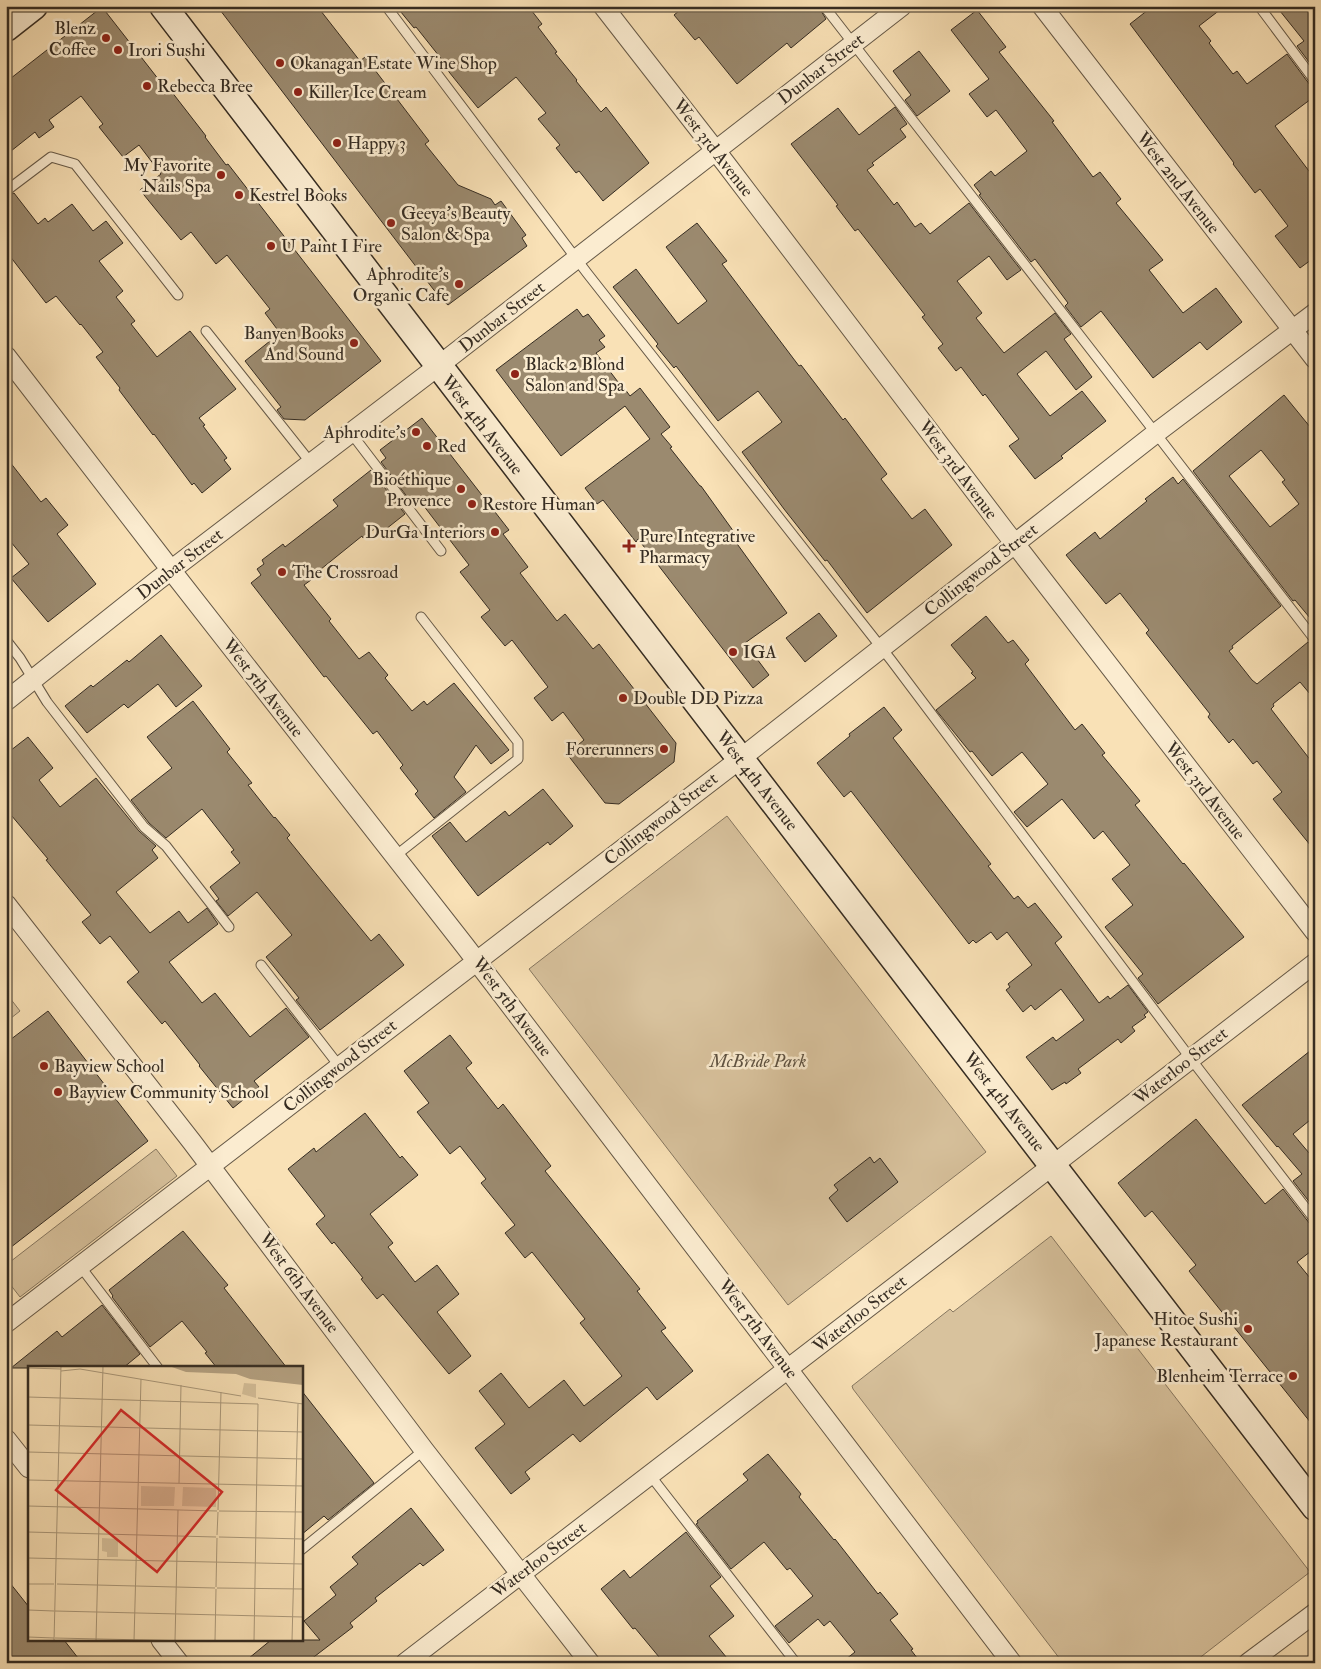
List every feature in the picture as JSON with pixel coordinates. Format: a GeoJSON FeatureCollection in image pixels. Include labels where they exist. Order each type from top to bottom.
{"type":"FeatureCollection","features":[{"type":"Feature","properties":{"kind":"main road"},"geometry":{"type":"LineString","coordinates":[[6,28],[34,6]]}},
{"type":"Feature","properties":{"kind":"main road","name":"West 4th Avenue"},"geometry":{"type":"LineString","coordinates":[[163,6],[438,367],[1315,1507]]}},
{"type":"Feature","properties":{"kind":"street","name":"West 3rd Avenue"},"geometry":{"type":"LineString","coordinates":[[603,6],[716,151],[1014,544],[1315,932]]}},
{"type":"Feature","properties":{"kind":"street","name":"Dunbar Street"},"geometry":{"type":"LineString","coordinates":[[6,701],[171,570],[438,367],[902,6]]}},
{"type":"Feature","properties":{"kind":"street","name":"West 2nd Avenue"},"geometry":{"type":"LineString","coordinates":[[1042,6],[1315,360]]}},
{"type":"Feature","properties":{"kind":"street","name":"Collingwood Street"},"geometry":{"type":"LineString","coordinates":[[6,1323],[740,759],[1156,433],[1315,313]]}},
{"type":"Feature","properties":{"kind":"street","name":"West 5th Avenue"},"geometry":{"type":"LineString","coordinates":[[6,356],[394,857],[477,961],[1012,1663]]}},
{"type":"Feature","properties":{"kind":"street","name":"West 6th Avenue"},"geometry":{"type":"LineString","coordinates":[[6,904],[210,1166],[424,1450],[590,1663]]}},
{"type":"Feature","properties":{"kind":"street","name":"Waterloo Street"},"geometry":{"type":"LineString","coordinates":[[405,1663],[1315,963]]}},
{"type":"Feature","properties":{"kind":"street"},"geometry":{"type":"LineString","coordinates":[[6,1439],[28,1467]]}},
{"type":"Feature","properties":{"kind":"street"},"geometry":{"type":"LineString","coordinates":[[1248,1663],[1315,1614]]}},
{"type":"Feature","properties":{"kind":"street"},"geometry":{"type":"LineString","coordinates":[[163,1642],[179,1663]]}},
{"type":"Feature","properties":{"kind":"lane"},"geometry":{"type":"LineString","coordinates":[[386,6],[577,259],[881,647],[1191,1059],[1315,1220]]}},
{"type":"Feature","properties":{"kind":"lane"},"geometry":{"type":"LineString","coordinates":[[824,6],[1315,640]]}},
{"type":"Feature","properties":{"kind":"lane"},"geometry":{"type":"LineString","coordinates":[[1259,6],[1315,81]]}},
{"type":"Feature","properties":{"kind":"lane"},"geometry":{"type":"LineString","coordinates":[[6,191],[50,157],[75,164],[178,295]]}},
{"type":"Feature","properties":{"kind":"lane"},"geometry":{"type":"LineString","coordinates":[[206,331],[311,463]]}},
{"type":"Feature","properties":{"kind":"lane"},"geometry":{"type":"LineString","coordinates":[[351,433],[441,551]]}},
{"type":"Feature","properties":{"kind":"lane"},"geometry":{"type":"LineString","coordinates":[[394,857],[518,759],[518,742],[421,617]]}},
{"type":"Feature","properties":{"kind":"lane"},"geometry":{"type":"LineString","coordinates":[[6,640],[20,658],[47,702],[144,826],[166,846],[229,927]]}},
{"type":"Feature","properties":{"kind":"lane"},"geometry":{"type":"LineString","coordinates":[[261,965],[340,1067]]}},
{"type":"Feature","properties":{"kind":"lane"},"geometry":{"type":"LineString","coordinates":[[80,1266],[156,1366]]}},
{"type":"Feature","properties":{"kind":"lane"},"geometry":{"type":"LineString","coordinates":[[302,1549],[424,1450]]}},
{"type":"Feature","properties":{"kind":"lane"},"geometry":{"type":"LineString","coordinates":[[650,1475],[796,1663]]}},
{"type":"Feature","properties":{"kind":"green space","name":"McBride Park"},"geometry":{"type":"Polygon","coordinates":[[[727,816],[986,1152],[788,1305],[529,969],[727,816]]]}},
{"type":"Feature","properties":{"kind":"green space"},"geometry":{"type":"Polygon","coordinates":[[[6,993],[20,1011],[6,1022],[6,993]]]}},
{"type":"Feature","properties":{"kind":"green space"},"geometry":{"type":"Polygon","coordinates":[[[156,1149],[177,1176],[20,1297],[6,1279],[6,1265],[156,1149]]]}},
{"type":"Feature","properties":{"kind":"green space"},"geometry":{"type":"Polygon","coordinates":[[[1051,1236],[1310,1572],[1193,1663],[1063,1663],[852,1386],[950,1309],[953,1312],[1051,1236]]]}},
{"type":"Feature","properties":{"kind":"building"},"geometry":{"type":"Polygon","coordinates":[[[217,6],[317,6],[360,61],[365,57],[429,141],[425,144],[458,185],[491,199],[495,205],[501,201],[526,235],[522,238],[527,246],[448,305],[440,298],[217,6]]]}},
{"type":"Feature","properties":{"kind":"building"},"geometry":{"type":"Polygon","coordinates":[[[396,6],[528,6],[542,24],[538,27],[576,81],[601,112],[606,107],[649,163],[603,201],[579,171],[576,173],[556,148],[560,145],[538,119],[546,113],[516,77],[478,108],[416,27],[414,28],[396,6]]]}},
{"type":"Feature","properties":{"kind":"building"},"geometry":{"type":"Polygon","coordinates":[[[685,6],[818,6],[826,19],[791,48],[787,43],[737,84],[699,37],[695,40],[674,15],[685,6]]]}},
{"type":"Feature","properties":{"kind":"building"},"geometry":{"type":"Polygon","coordinates":[[[1153,6],[1225,6],[1199,26],[1211,41],[1209,43],[1233,74],[1237,71],[1247,84],[1287,54],[1310,85],[1315,87],[1315,96],[1275,126],[1315,179],[1315,257],[1300,268],[1275,236],[1288,226],[1260,189],[1255,193],[1130,24],[1153,6]]]}},
{"type":"Feature","properties":{"kind":"building"},"geometry":{"type":"Polygon","coordinates":[[[1276,6],[1308,6],[1315,15],[1315,70],[1297,46],[1304,41],[1276,6]]]}},
{"type":"Feature","properties":{"kind":"building"},"geometry":{"type":"Polygon","coordinates":[[[102,7],[159,80],[161,78],[226,165],[228,164],[381,361],[305,420],[284,419],[277,410],[281,407],[245,361],[280,333],[265,313],[270,309],[227,255],[216,264],[191,232],[181,240],[140,190],[161,174],[139,145],[123,157],[99,127],[103,124],[81,96],[49,120],[54,127],[39,138],[35,132],[6,155],[6,82],[102,7]]]}},
{"type":"Feature","properties":{"kind":"building"},"geometry":{"type":"Polygon","coordinates":[[[977,10],[1006,47],[999,52],[1054,121],[1052,122],[1093,177],[1100,172],[1121,199],[1116,203],[1163,260],[1149,270],[1183,313],[1216,288],[1242,322],[1207,350],[1200,342],[1153,378],[1101,311],[1081,327],[1065,306],[1068,303],[1035,259],[1031,262],[979,195],[981,194],[974,185],[991,171],[995,176],[1027,151],[996,110],[987,117],[969,94],[989,79],[951,30],[977,10]]]}},
{"type":"Feature","properties":{"kind":"building"},"geometry":{"type":"Polygon","coordinates":[[[919,51],[950,91],[917,116],[905,100],[911,95],[893,71],[919,51]]]}},
{"type":"Feature","properties":{"kind":"building"},"geometry":{"type":"Polygon","coordinates":[[[895,107],[907,124],[900,129],[906,137],[872,163],[874,165],[867,170],[894,205],[897,202],[915,227],[921,223],[930,234],[969,203],[1021,270],[1007,280],[989,256],[957,281],[982,313],[976,318],[1004,353],[1055,313],[1071,334],[1064,339],[1092,377],[1076,390],[1046,351],[1017,374],[1050,416],[1082,391],[1106,421],[1035,479],[1009,446],[1019,439],[985,394],[983,396],[961,367],[956,371],[938,348],[943,344],[922,317],[925,315],[858,229],[855,231],[836,206],[838,205],[791,144],[838,108],[859,135],[895,107]]]}},
{"type":"Feature","properties":{"kind":"building"},"geometry":{"type":"Polygon","coordinates":[[[14,193],[38,224],[45,218],[48,222],[72,204],[93,231],[106,221],[123,243],[99,261],[123,291],[116,297],[135,321],[131,324],[157,357],[190,331],[236,389],[199,418],[227,458],[224,460],[231,469],[202,493],[194,483],[192,485],[119,390],[120,388],[96,357],[103,352],[81,324],[56,296],[46,303],[6,251],[6,197],[14,193]]]}},
{"type":"Feature","properties":{"kind":"building"},"geometry":{"type":"Polygon","coordinates":[[[697,223],[727,261],[722,264],[799,366],[801,365],[843,420],[845,418],[887,474],[881,479],[912,519],[925,509],[952,545],[867,613],[827,560],[825,561],[784,509],[742,452],[782,422],[758,391],[718,421],[676,366],[674,368],[656,346],[658,344],[613,287],[636,269],[678,324],[707,301],[666,247],[697,223]]]}},
{"type":"Feature","properties":{"kind":"building"},"geometry":{"type":"Polygon","coordinates":[[[577,309],[583,317],[588,314],[605,336],[599,340],[605,347],[596,353],[618,382],[630,396],[640,388],[670,427],[661,434],[734,532],[730,534],[787,613],[745,643],[769,675],[753,688],[638,539],[636,542],[603,500],[597,504],[585,488],[650,439],[625,406],[561,456],[496,370],[577,309]]]}},
{"type":"Feature","properties":{"kind":"building"},"geometry":{"type":"Polygon","coordinates":[[[1284,395],[1315,433],[1315,624],[1295,600],[1293,601],[1193,471],[1284,395]],[[1261,450],[1229,476],[1270,527],[1299,504],[1282,482],[1285,480],[1261,450]]]}},
{"type":"Feature","properties":{"kind":"building"},"geometry":{"type":"Polygon","coordinates":[[[422,418],[509,530],[503,534],[528,567],[520,573],[557,621],[565,614],[593,649],[599,644],[676,743],[674,762],[619,804],[605,803],[567,754],[584,740],[563,712],[552,721],[534,698],[548,687],[512,640],[505,646],[481,617],[490,610],[460,572],[469,565],[420,501],[414,506],[381,462],[386,458],[380,450],[422,418]]]}},
{"type":"Feature","properties":{"kind":"building"},"geometry":{"type":"Polygon","coordinates":[[[6,457],[41,502],[46,498],[68,525],[57,534],[96,584],[48,622],[11,578],[29,564],[6,536],[6,457]]]}},
{"type":"Feature","properties":{"kind":"building"},"geometry":{"type":"Polygon","coordinates":[[[371,470],[405,514],[381,533],[377,527],[363,538],[362,536],[304,585],[359,659],[369,652],[388,675],[385,678],[412,711],[424,701],[427,705],[454,683],[509,750],[491,764],[476,745],[454,777],[466,792],[434,818],[415,794],[418,791],[400,768],[403,765],[377,731],[373,734],[326,676],[324,677],[251,583],[261,575],[257,569],[264,564],[262,560],[283,544],[285,547],[338,506],[333,500],[371,470]]]}},
{"type":"Feature","properties":{"kind":"building"},"geometry":{"type":"Polygon","coordinates":[[[1173,477],[1178,484],[1183,479],[1281,606],[1232,646],[1233,648],[1229,651],[1252,680],[1257,684],[1308,642],[1315,646],[1315,700],[1300,682],[1273,704],[1274,706],[1271,709],[1315,766],[1315,851],[1273,799],[1282,792],[1257,761],[1253,764],[1233,739],[1229,743],[1208,717],[1210,714],[1146,633],[1149,630],[1120,593],[1106,604],[1066,555],[1095,532],[1100,539],[1173,477]]]}},
{"type":"Feature","properties":{"kind":"building"},"geometry":{"type":"Polygon","coordinates":[[[819,613],[837,636],[805,662],[786,638],[819,613]]]}},
{"type":"Feature","properties":{"kind":"building"},"geometry":{"type":"Polygon","coordinates":[[[986,616],[1008,643],[1013,640],[1029,660],[1025,664],[1075,730],[1082,724],[1105,753],[1102,755],[1140,801],[1135,805],[1244,937],[1158,1004],[1138,978],[1143,974],[1105,927],[1133,905],[1112,879],[1130,865],[1103,831],[1094,839],[1062,799],[1027,827],[1014,812],[1048,784],[1022,752],[992,776],[936,710],[976,678],[951,645],[986,616]]]}},
{"type":"Feature","properties":{"kind":"building"},"geometry":{"type":"Polygon","coordinates":[[[161,635],[202,686],[176,707],[158,684],[128,708],[124,704],[87,733],[65,706],[127,660],[129,662],[161,635]]]}},
{"type":"Feature","properties":{"kind":"building"},"geometry":{"type":"Polygon","coordinates":[[[193,701],[230,749],[227,752],[252,783],[248,785],[290,835],[287,838],[371,941],[379,934],[404,965],[320,1030],[296,1000],[299,998],[266,957],[292,935],[257,892],[228,916],[216,901],[219,899],[210,887],[240,863],[231,852],[234,850],[202,809],[166,838],[149,823],[131,800],[172,768],[147,737],[193,701]]]}},
{"type":"Feature","properties":{"kind":"building"},"geometry":{"type":"Polygon","coordinates":[[[884,707],[902,730],[893,738],[991,864],[988,866],[1014,899],[1018,896],[1028,908],[1035,903],[1062,937],[1055,943],[1099,1003],[1108,996],[1110,999],[1128,985],[1148,1012],[1144,1015],[1146,1017],[1132,1027],[1135,1031],[1121,1043],[1118,1039],[1078,1069],[1081,1073],[1066,1084],[1065,1082],[1052,1090],[1026,1057],[1053,1037],[1056,1041],[1084,1020],[1061,989],[1035,1010],[1031,1005],[1023,1012],[1006,990],[1010,987],[1008,984],[1032,965],[1007,932],[997,940],[991,932],[976,943],[973,940],[969,944],[851,791],[844,797],[817,763],[850,736],[849,734],[884,707]]]}},
{"type":"Feature","properties":{"kind":"building"},"geometry":{"type":"Polygon","coordinates":[[[28,737],[53,768],[39,780],[60,807],[96,778],[139,831],[156,846],[152,850],[158,858],[116,892],[150,933],[179,911],[188,923],[207,908],[218,924],[169,962],[202,1003],[215,993],[250,1037],[286,1008],[309,1037],[254,1081],[259,1087],[233,1108],[165,1021],[162,1024],[127,982],[139,972],[110,936],[100,944],[82,922],[91,915],[6,809],[6,754],[28,737]]]}},
{"type":"Feature","properties":{"kind":"building"},"geometry":{"type":"Polygon","coordinates":[[[543,789],[573,826],[550,845],[548,842],[478,896],[432,836],[450,822],[466,842],[505,811],[509,816],[543,789]]]}},
{"type":"Feature","properties":{"kind":"building","name":"Bayview School"},"geometry":{"type":"Polygon","coordinates":[[[48,1011],[148,1141],[6,1251],[6,1043],[48,1011]]]}},
{"type":"Feature","properties":{"kind":"building"},"geometry":{"type":"Polygon","coordinates":[[[450,1035],[472,1063],[466,1068],[498,1109],[503,1104],[551,1166],[545,1171],[640,1289],[637,1291],[666,1328],[661,1331],[693,1371],[657,1400],[647,1387],[580,1442],[573,1434],[525,1472],[530,1479],[511,1494],[475,1448],[505,1424],[479,1391],[501,1373],[529,1408],[564,1380],[584,1406],[622,1376],[580,1323],[585,1319],[532,1252],[525,1258],[505,1233],[515,1225],[481,1183],[486,1179],[460,1146],[450,1154],[417,1112],[429,1103],[404,1071],[450,1035]]]}},
{"type":"Feature","properties":{"kind":"building"},"geometry":{"type":"Polygon","coordinates":[[[1315,1047],[1315,1116],[1293,1134],[1315,1160],[1315,1209],[1293,1181],[1302,1174],[1242,1105],[1315,1047]]]}},
{"type":"Feature","properties":{"kind":"building"},"geometry":{"type":"Polygon","coordinates":[[[365,1113],[400,1158],[402,1156],[418,1175],[370,1214],[393,1243],[388,1247],[415,1282],[437,1265],[459,1294],[437,1312],[471,1356],[449,1374],[383,1294],[377,1299],[334,1242],[332,1244],[316,1224],[325,1216],[288,1169],[314,1148],[316,1152],[365,1113]]]}},
{"type":"Feature","properties":{"kind":"building"},"geometry":{"type":"Polygon","coordinates":[[[1196,1119],[1265,1204],[1283,1189],[1310,1224],[1315,1226],[1315,1248],[1297,1262],[1315,1284],[1315,1428],[1189,1271],[1196,1265],[1152,1211],[1145,1217],[1118,1183],[1196,1119]]]}},
{"type":"Feature","properties":{"kind":"building"},"geometry":{"type":"Polygon","coordinates":[[[870,1157],[874,1163],[880,1158],[898,1182],[847,1222],[829,1198],[838,1190],[834,1185],[870,1157]]]}},
{"type":"Feature","properties":{"kind":"building"},"geometry":{"type":"Polygon","coordinates":[[[183,1231],[228,1285],[224,1288],[285,1366],[215,1366],[205,1353],[207,1352],[182,1321],[150,1347],[112,1297],[109,1290],[183,1231]]]}},
{"type":"Feature","properties":{"kind":"building"},"geometry":{"type":"Polygon","coordinates":[[[102,1305],[140,1354],[125,1366],[28,1366],[28,1368],[11,1368],[57,1331],[62,1337],[102,1305]]]}},
{"type":"Feature","properties":{"kind":"building"},"geometry":{"type":"Polygon","coordinates":[[[302,1391],[374,1483],[328,1520],[324,1516],[302,1534],[302,1391]]]}},
{"type":"Feature","properties":{"kind":"building"},"geometry":{"type":"Polygon","coordinates":[[[768,1454],[801,1494],[799,1497],[878,1594],[880,1592],[898,1614],[890,1620],[913,1649],[911,1650],[921,1663],[841,1663],[855,1652],[830,1621],[824,1626],[818,1619],[789,1643],[775,1626],[813,1596],[790,1568],[787,1570],[764,1542],[731,1569],[696,1524],[698,1523],[697,1521],[748,1480],[743,1474],[768,1454]]]}},
{"type":"Feature","properties":{"kind":"building"},"geometry":{"type":"Polygon","coordinates":[[[411,1508],[444,1550],[423,1566],[420,1563],[375,1598],[377,1601],[350,1623],[353,1627],[306,1663],[243,1663],[269,1642],[320,1640],[304,1621],[336,1595],[330,1587],[358,1564],[352,1557],[411,1508]]]}},
{"type":"Feature","properties":{"kind":"building"},"geometry":{"type":"Polygon","coordinates":[[[686,1532],[721,1577],[710,1586],[734,1616],[709,1636],[731,1663],[664,1663],[635,1628],[633,1629],[601,1589],[624,1570],[630,1578],[686,1532]]]}},
{"type":"Feature","properties":{"kind":"building"},"geometry":{"type":"Polygon","coordinates":[[[6,1578],[28,1606],[28,1642],[66,1642],[82,1663],[18,1663],[6,1649],[6,1578]]]}},
{"type":"Feature","properties":{"kind":"place","name":"Blenz Coffee"},"geometry":{"type":"Point","coordinates":[106,38]}},
{"type":"Feature","properties":{"kind":"place","name":"Irori Sushi"},"geometry":{"type":"Point","coordinates":[118,50]}},
{"type":"Feature","properties":{"kind":"place","name":"Okanagan Estate Wine Shop"},"geometry":{"type":"Point","coordinates":[280,63]}},
{"type":"Feature","properties":{"kind":"place","name":"Rebecca Bree"},"geometry":{"type":"Point","coordinates":[147,86]}},
{"type":"Feature","properties":{"kind":"place","name":"Killer Ice Cream"},"geometry":{"type":"Point","coordinates":[298,92]}},
{"type":"Feature","properties":{"kind":"place","name":"Happy 3"},"geometry":{"type":"Point","coordinates":[337,143]}},
{"type":"Feature","properties":{"kind":"place","name":"My Favorite Nails Spa"},"geometry":{"type":"Point","coordinates":[221,175]}},
{"type":"Feature","properties":{"kind":"place","name":"Kestrel Books"},"geometry":{"type":"Point","coordinates":[239,195]}},
{"type":"Feature","properties":{"kind":"place","name":"Geeya's Beauty Salon & Spa"},"geometry":{"type":"Point","coordinates":[391,223]}},
{"type":"Feature","properties":{"kind":"place","name":"U Paint I Fire"},"geometry":{"type":"Point","coordinates":[271,246]}},
{"type":"Feature","properties":{"kind":"place","name":"Aphrodite's Organic Cafe"},"geometry":{"type":"Point","coordinates":[459,284]}},
{"type":"Feature","properties":{"kind":"place","name":"Banyen Books And Sound"},"geometry":{"type":"Point","coordinates":[354,343]}},
{"type":"Feature","properties":{"kind":"place","name":"Black 2 Blond Salon and Spa"},"geometry":{"type":"Point","coordinates":[515,374]}},
{"type":"Feature","properties":{"kind":"place","name":"Aphrodite's"},"geometry":{"type":"Point","coordinates":[416,432]}},
{"type":"Feature","properties":{"kind":"place","name":"Red"},"geometry":{"type":"Point","coordinates":[427,446]}},
{"type":"Feature","properties":{"kind":"place","name":"Bioéthique Provence"},"geometry":{"type":"Point","coordinates":[461,489]}},
{"type":"Feature","properties":{"kind":"place","name":"Restore Human"},"geometry":{"type":"Point","coordinates":[472,504]}},
{"type":"Feature","properties":{"kind":"place","name":"DurGa Interiors"},"geometry":{"type":"Point","coordinates":[495,532]}},
{"type":"Feature","properties":{"kind":"place","name":"Pure Integrative Pharmacy"},"geometry":{"type":"Point","coordinates":[629,546]}},
{"type":"Feature","properties":{"kind":"place","name":"The Crossroad"},"geometry":{"type":"Point","coordinates":[282,572]}},
{"type":"Feature","properties":{"kind":"place","name":"IGA"},"geometry":{"type":"Point","coordinates":[733,652]}},
{"type":"Feature","properties":{"kind":"place","name":"Double DD Pizza"},"geometry":{"type":"Point","coordinates":[623,698]}},
{"type":"Feature","properties":{"kind":"place","name":"Forerunners"},"geometry":{"type":"Point","coordinates":[664,749]}},
{"type":"Feature","properties":{"kind":"place","name":"Bayview School"},"geometry":{"type":"Point","coordinates":[44,1066]}},
{"type":"Feature","properties":{"kind":"place","name":"Bayview Community School"},"geometry":{"type":"Point","coordinates":[58,1092]}},
{"type":"Feature","properties":{"kind":"place","name":"Hitoe Sushi Japanese Restaurant"},"geometry":{"type":"Point","coordinates":[1248,1329]}},
{"type":"Feature","properties":{"kind":"place","name":"Blenheim Terrace"},"geometry":{"type":"Point","coordinates":[1293,1376]}}]}
